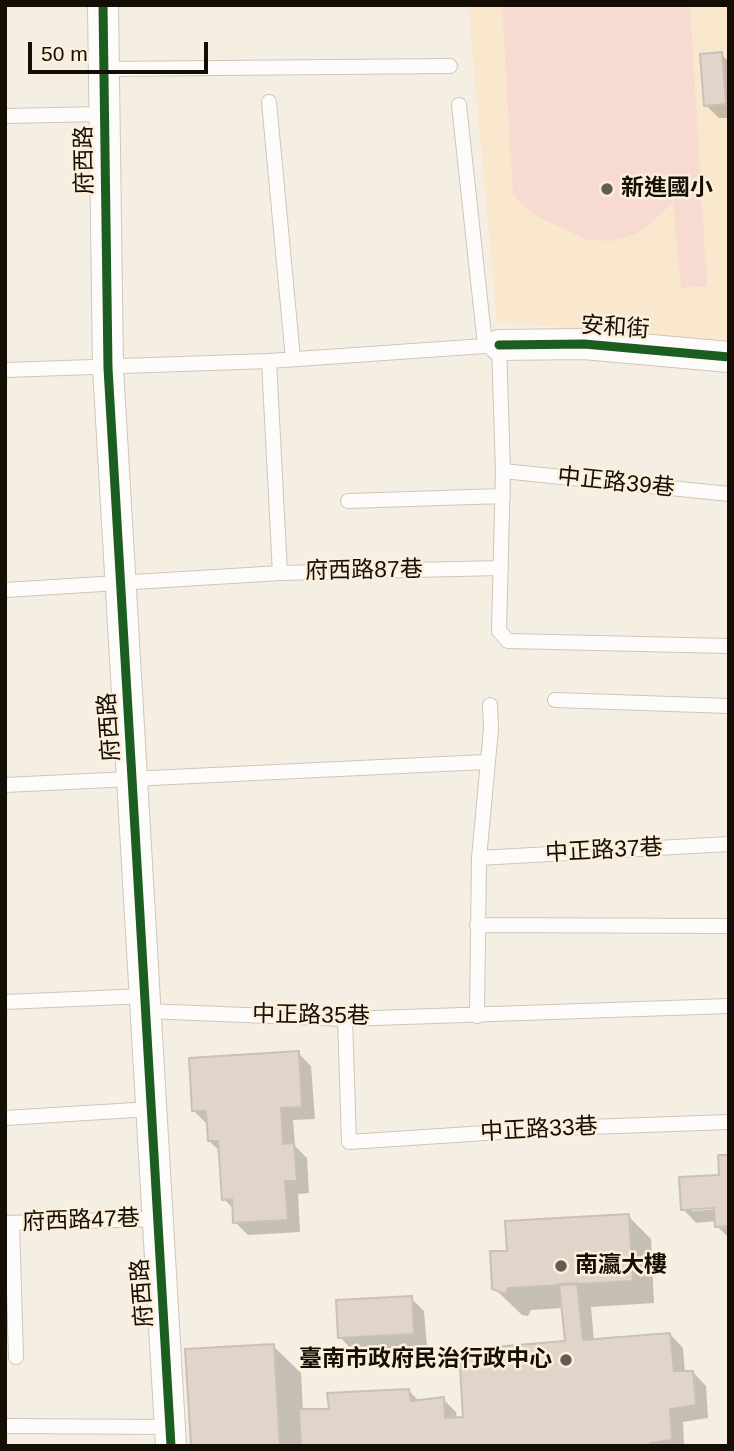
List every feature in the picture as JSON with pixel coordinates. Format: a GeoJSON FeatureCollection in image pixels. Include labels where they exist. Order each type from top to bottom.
{"type":"FeatureCollection","features":[{"type":"Feature","properties":{"kind":"street","name":"府西路"},"geometry":{"type":"LineString","coordinates":[[103,5],[108,368],[171,1436]]}},
{"type":"Feature","properties":{"kind":"street","name":"安和街"},"geometry":{"type":"LineString","coordinates":[[492,345],[584,344],[729,357]]}},
{"type":"Feature","properties":{"kind":"lane"},"geometry":{"type":"LineString","coordinates":[[103,69],[450,66]]}},
{"type":"Feature","properties":{"kind":"lane"},"geometry":{"type":"LineString","coordinates":[[269,102],[293,359]]}},
{"type":"Feature","properties":{"kind":"lane"},"geometry":{"type":"LineString","coordinates":[[459,105],[492,345],[503,471],[499,631],[508,641],[729,646]]}},
{"type":"Feature","properties":{"kind":"lane"},"geometry":{"type":"LineString","coordinates":[[5,116],[103,114]]}},
{"type":"Feature","properties":{"kind":"lane"},"geometry":{"type":"LineString","coordinates":[[5,370],[269,361],[492,345]]}},
{"type":"Feature","properties":{"kind":"lane"},"geometry":{"type":"LineString","coordinates":[[269,361],[280,573]]}},
{"type":"Feature","properties":{"kind":"lane","name":"中正路39巷"},"geometry":{"type":"LineString","coordinates":[[503,471],[729,495]]}},
{"type":"Feature","properties":{"kind":"lane"},"geometry":{"type":"LineString","coordinates":[[348,501],[503,496]]}},
{"type":"Feature","properties":{"kind":"lane","name":"府西路87巷"},"geometry":{"type":"LineString","coordinates":[[5,590],[280,573],[501,568]]}},
{"type":"Feature","properties":{"kind":"lane"},"geometry":{"type":"LineString","coordinates":[[555,701],[729,706]]}},
{"type":"Feature","properties":{"kind":"lane"},"geometry":{"type":"LineString","coordinates":[[477,1016],[479,858],[485,762],[491,729],[489,705]]}},
{"type":"Feature","properties":{"kind":"lane"},"geometry":{"type":"LineString","coordinates":[[5,785],[485,762]]}},
{"type":"Feature","properties":{"kind":"lane","name":"中正路37巷"},"geometry":{"type":"LineString","coordinates":[[479,858],[729,844]]}},
{"type":"Feature","properties":{"kind":"lane"},"geometry":{"type":"LineString","coordinates":[[477,925],[729,926]]}},
{"type":"Feature","properties":{"kind":"lane","name":"中正路35巷"},"geometry":{"type":"LineString","coordinates":[[5,1002],[145,1003],[345,1018],[477,1016],[729,1006]]}},
{"type":"Feature","properties":{"kind":"lane","name":"中正路33巷"},"geometry":{"type":"LineString","coordinates":[[345,1018],[349,1142],[561,1128],[729,1122]]}},
{"type":"Feature","properties":{"kind":"lane"},"geometry":{"type":"LineString","coordinates":[[5,1118],[151,1109]]}},
{"type":"Feature","properties":{"kind":"lane","name":"府西路47巷"},"geometry":{"type":"LineString","coordinates":[[9,1223],[157,1219]]}},
{"type":"Feature","properties":{"kind":"lane"},"geometry":{"type":"LineString","coordinates":[[9,1223],[16,1357]]}},
{"type":"Feature","properties":{"kind":"lane"},"geometry":{"type":"LineString","coordinates":[[5,1426],[171,1436]]}},
{"type":"Feature","properties":{"kind":"shaded area","name":"新進國小"},"geometry":{"type":"Polygon","coordinates":[[[468,5],[729,5],[729,341],[497,322],[468,5]]]}},
{"type":"Feature","properties":{"kind":"shaded area"},"geometry":{"type":"Polygon","coordinates":[[[502,5],[690,5],[707,286],[681,288],[673,203],[638,233],[612,241],[587,240],[536,216],[513,195],[502,5]]]}},
{"type":"Feature","properties":{"kind":"building"},"geometry":{"type":"Polygon","coordinates":[[[722,52],[726,104],[704,106],[700,54],[722,52]]]}},
{"type":"Feature","properties":{"kind":"building"},"geometry":{"type":"Polygon","coordinates":[[[299,1051],[302,1107],[281,1108],[283,1144],[294,1143],[297,1181],[285,1181],[288,1220],[233,1223],[232,1199],[222,1200],[218,1141],[208,1141],[206,1111],[192,1111],[189,1058],[299,1051]]]}},
{"type":"Feature","properties":{"kind":"building"},"geometry":{"type":"Polygon","coordinates":[[[718,1155],[729,1155],[729,1226],[715,1227],[714,1208],[681,1210],[679,1177],[719,1175],[718,1155]]]}},
{"type":"Feature","properties":{"kind":"building","name":"南瀛大樓"},"geometry":{"type":"Polygon","coordinates":[[[629,1214],[633,1281],[508,1288],[506,1294],[492,1289],[490,1251],[507,1251],[505,1221],[629,1214]]]}},
{"type":"Feature","properties":{"kind":"building","name":"臺南市政府民治行政中心"},"geometry":{"type":"Polygon","coordinates":[[[577,1283],[583,1340],[670,1333],[674,1371],[693,1371],[696,1405],[670,1409],[672,1440],[650,1443],[650,1446],[292,1446],[301,1445],[299,1409],[329,1409],[327,1393],[409,1389],[411,1401],[444,1397],[445,1418],[463,1417],[459,1350],[565,1341],[559,1284],[577,1283]]]}},
{"type":"Feature","properties":{"kind":"building"},"geometry":{"type":"Polygon","coordinates":[[[412,1296],[414,1334],[338,1338],[336,1300],[412,1296]]]}},
{"type":"Feature","properties":{"kind":"building"},"geometry":{"type":"Polygon","coordinates":[[[274,1344],[280,1446],[191,1446],[185,1349],[274,1344]]]}},
{"type":"Feature","properties":{"kind":"cycle path"},"geometry":{"type":"LineString","coordinates":[[103,5],[108,368],[171,1446]]}},
{"type":"Feature","properties":{"kind":"cycle path"},"geometry":{"type":"LineString","coordinates":[[499,345],[584,344],[729,357]]}},
{"type":"Feature","properties":{"kind":"place","name":"新進國小"},"geometry":{"type":"Point","coordinates":[607,189]}},
{"type":"Feature","properties":{"kind":"place","name":"南瀛大樓"},"geometry":{"type":"Point","coordinates":[561,1266]}},
{"type":"Feature","properties":{"kind":"place","name":"臺南市政府民治行政中心"},"geometry":{"type":"Point","coordinates":[566,1360]}}]}
